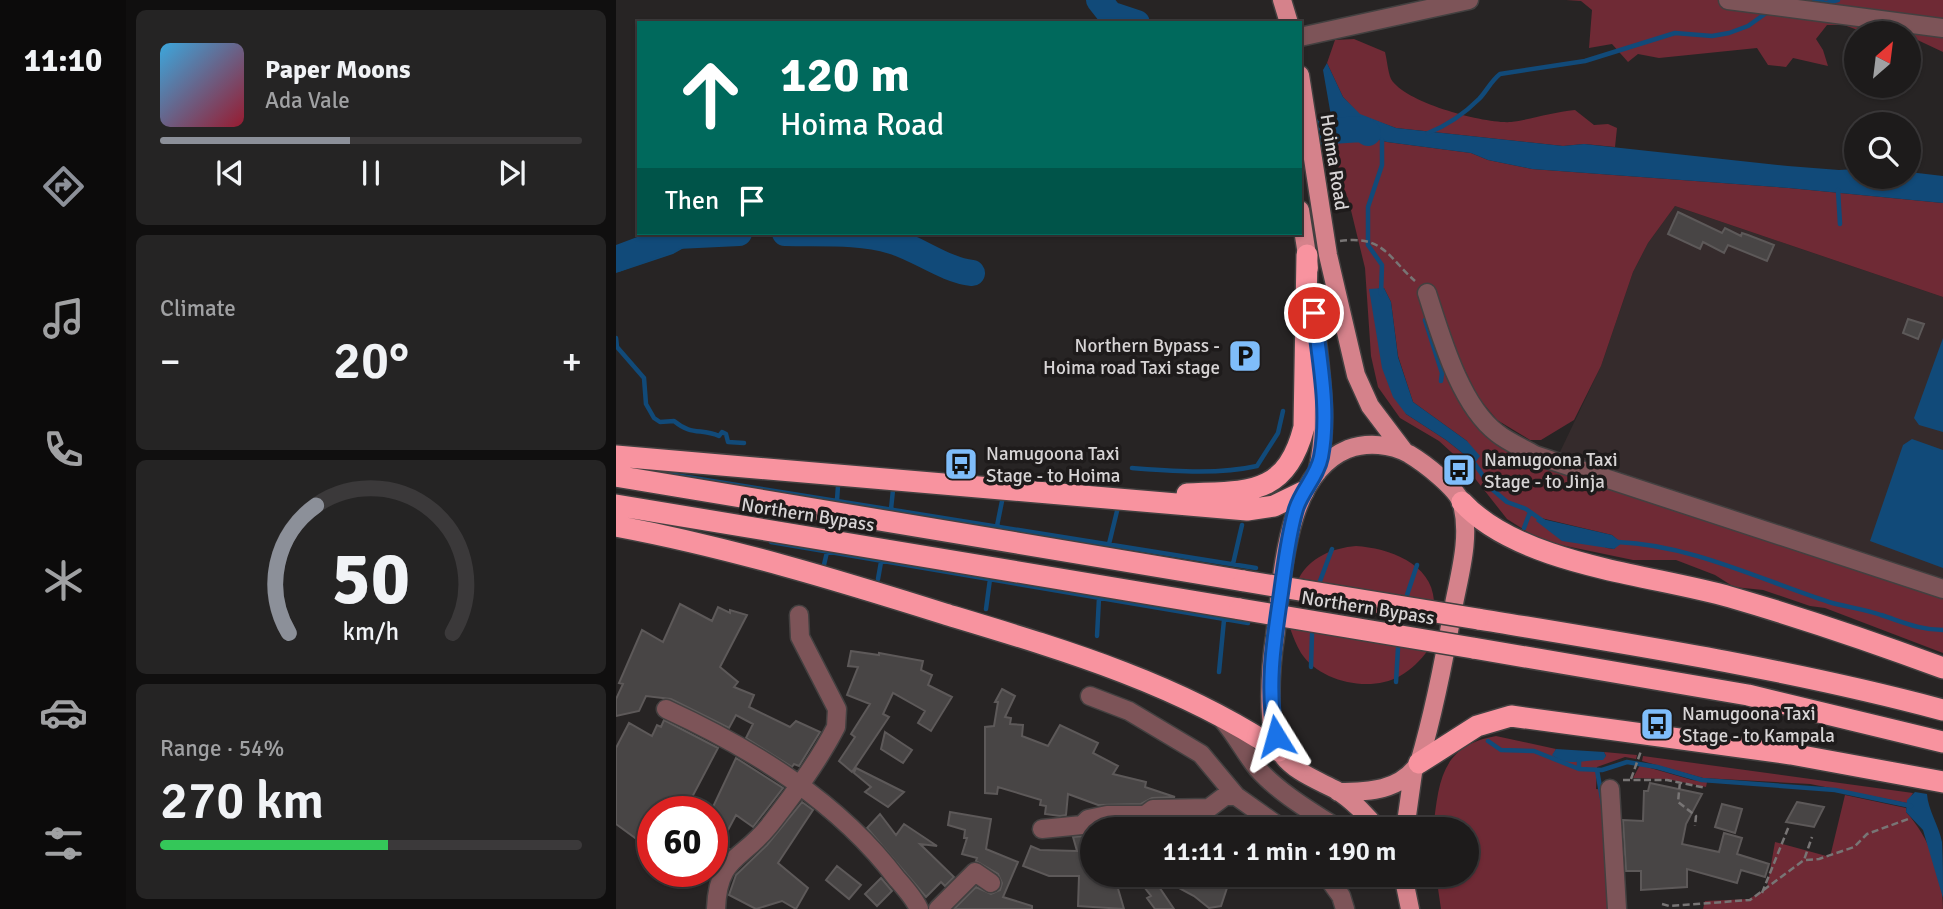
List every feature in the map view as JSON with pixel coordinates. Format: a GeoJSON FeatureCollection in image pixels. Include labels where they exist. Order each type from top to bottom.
{"type":"FeatureCollection","features":[{"type":"Feature","properties":{"kind":"highway"},"geometry":{"type":"LineString","coordinates":[[1111,498],[1242,491],[1265,486],[1278,478],[1290,464],[1299,448],[1304,428],[1307,256]]}},
{"type":"Feature","properties":{"kind":"highway"},"geometry":{"type":"LineString","coordinates":[[616,456],[1247,510],[1274,506],[1303,492]]}},
{"type":"Feature","properties":{"kind":"highway","name":"Northern Bypass"},"geometry":{"type":"LineString","coordinates":[[616,476],[1747,664],[1943,710]]}},
{"type":"Feature","properties":{"kind":"highway"},"geometry":{"type":"LineString","coordinates":[[1462,502],[1475,516],[1518,542],[1561,556],[1727,597],[1870,641],[1943,668]]}},
{"type":"Feature","properties":{"kind":"highway","name":"Northern Bypass"},"geometry":{"type":"LineString","coordinates":[[616,505],[1748,695],[1943,742]]}},
{"type":"Feature","properties":{"kind":"highway"},"geometry":{"type":"LineString","coordinates":[[616,526],[745,555],[967,620],[1098,662],[1159,686],[1218,714],[1279,751]]}},
{"type":"Feature","properties":{"kind":"highway"},"geometry":{"type":"LineString","coordinates":[[1416,768],[1477,726],[1511,716],[1791,754],[1943,782]]}},
{"type":"Feature","properties":{"kind":"main road"},"geometry":{"type":"LineString","coordinates":[[1277,0],[1277,21]]}},
{"type":"Feature","properties":{"kind":"main road"},"geometry":{"type":"LineString","coordinates":[[1282,0],[1288,21]]}},
{"type":"Feature","properties":{"kind":"main road","name":"Hoima Road"},"geometry":{"type":"LineString","coordinates":[[1302,88],[1327,249],[1356,375],[1370,406],[1404,452]]}},
{"type":"Feature","properties":{"kind":"main road"},"geometry":{"type":"LineString","coordinates":[[1302,223],[1321,379],[1323,433],[1317,473]]}},
{"type":"Feature","properties":{"kind":"main road"},"geometry":{"type":"LineString","coordinates":[[1364,817],[1338,792],[1301,771],[1279,751],[1270,698],[1273,651],[1296,509],[1303,492],[1317,473],[1337,454],[1359,445],[1379,445],[1404,452],[1427,465],[1462,502],[1465,542],[1438,693],[1416,768],[1407,817]]}},
{"type":"Feature","properties":{"kind":"main road"},"geometry":{"type":"LineString","coordinates":[[1338,792],[1387,789],[1416,768]]}},
{"type":"Feature","properties":{"kind":"main road"},"geometry":{"type":"LineString","coordinates":[[1404,887],[1409,909]]}},
{"type":"Feature","properties":{"kind":"street"},"geometry":{"type":"LineString","coordinates":[[1302,37],[1469,0]]}},
{"type":"Feature","properties":{"kind":"street"},"geometry":{"type":"LineString","coordinates":[[1728,0],[1943,28]]}},
{"type":"Feature","properties":{"kind":"street"},"geometry":{"type":"LineString","coordinates":[[1427,292],[1438,328],[1474,410],[1497,434],[1535,455],[1943,589]]}},
{"type":"Feature","properties":{"kind":"street"},"geometry":{"type":"LineString","coordinates":[[716,909],[717,889],[724,870],[736,855],[767,828],[799,785],[836,727],[837,709],[800,637],[799,615]]}},
{"type":"Feature","properties":{"kind":"street"},"geometry":{"type":"LineString","coordinates":[[1090,696],[1129,711],[1201,754],[1236,796],[1266,817]]}},
{"type":"Feature","properties":{"kind":"street"},"geometry":{"type":"LineString","coordinates":[[666,709],[723,735],[799,785],[865,839],[919,909]]}},
{"type":"Feature","properties":{"kind":"street"},"geometry":{"type":"LineString","coordinates":[[1218,714],[1240,740],[1257,768],[1279,788],[1321,817]]}},
{"type":"Feature","properties":{"kind":"street"},"geometry":{"type":"LineString","coordinates":[[1610,789],[1617,909]]}},
{"type":"Feature","properties":{"kind":"street"},"geometry":{"type":"LineString","coordinates":[[1042,829],[1082,825],[1088,819],[1107,815],[1145,815],[1153,809],[1209,808],[1225,796],[1236,796]]}},
{"type":"Feature","properties":{"kind":"street"},"geometry":{"type":"LineString","coordinates":[[938,909],[975,872],[992,883]]}},
{"type":"Feature","properties":{"kind":"street"},"geometry":{"type":"LineString","coordinates":[[1335,887],[1345,909]]}},
{"type":"Feature","properties":{"kind":"path"},"geometry":{"type":"LineString","coordinates":[[1327,249],[1351,239],[1378,244],[1427,292]]}},
{"type":"Feature","properties":{"kind":"path"},"geometry":{"type":"LineString","coordinates":[[1630,779],[1640,757]]}},
{"type":"Feature","properties":{"kind":"path"},"geometry":{"type":"LineString","coordinates":[[1610,789],[1617,783],[1630,779],[1680,782],[1706,788]]}},
{"type":"Feature","properties":{"kind":"path"},"geometry":{"type":"LineString","coordinates":[[1680,782],[1678,802],[1696,816],[1695,827]]}},
{"type":"Feature","properties":{"kind":"path"},"geometry":{"type":"LineString","coordinates":[[1804,860],[1819,859],[1854,847],[1867,834],[1911,818]]}},
{"type":"Feature","properties":{"kind":"path"},"geometry":{"type":"LineString","coordinates":[[1762,893],[1789,826]]}},
{"type":"Feature","properties":{"kind":"path"},"geometry":{"type":"LineString","coordinates":[[1662,904],[1737,903],[1750,900],[1804,860],[1812,837]]}},
{"type":"Feature","properties":{"kind":"shaded area"},"geometry":{"type":"Polygon","coordinates":[[[1566,0],[1943,0],[1943,52],[1922,42],[1922,21],[1844,21],[1844,25],[1827,25],[1816,39],[1828,66],[1793,58],[1786,67],[1768,65],[1757,48],[1659,58],[1638,54],[1628,62],[1612,44],[1589,48],[1592,10],[1581,1],[1566,0]]]}},
{"type":"Feature","properties":{"kind":"shaded area"},"geometry":{"type":"Polygon","coordinates":[[[1354,39],[1385,52],[1391,79],[1399,88],[1428,104],[1465,116],[1499,122],[1575,110],[1594,125],[1608,124],[1617,128],[1615,147],[1584,144],[1563,146],[1396,128],[1360,115],[1343,97],[1327,63],[1335,40],[1354,39]]]}},
{"type":"Feature","properties":{"kind":"shaded area"},"geometry":{"type":"Polygon","coordinates":[[[1358,134],[1387,142],[1471,153],[1488,160],[1532,169],[1789,188],[1943,203],[1943,297],[1675,206],[1648,243],[1633,272],[1601,366],[1574,420],[1541,440],[1530,440],[1497,420],[1478,397],[1447,333],[1443,313],[1429,310],[1444,368],[1457,396],[1487,433],[1943,596],[1943,653],[1825,608],[1810,606],[1763,590],[1734,587],[1715,575],[1676,560],[1633,560],[1542,541],[1507,519],[1462,462],[1439,441],[1400,418],[1378,387],[1371,356],[1365,268],[1348,198],[1341,189],[1335,139],[1350,140],[1358,134]],[[1384,288],[1370,290],[1406,414],[1475,463],[1467,441],[1413,402],[1398,356],[1391,302],[1384,288]],[[1541,518],[1607,548],[1614,549],[1620,542],[1612,535],[1541,518]]]}},
{"type":"Feature","properties":{"kind":"shaded area"},"geometry":{"type":"Polygon","coordinates":[[[1675,206],[1943,297],[1943,580],[1560,452],[1601,366],[1633,272],[1648,243],[1675,206]]]}},
{"type":"Feature","properties":{"kind":"shaded area"},"geometry":{"type":"Polygon","coordinates":[[[1356,546],[1394,554],[1417,567],[1431,588],[1434,601],[1299,578],[1309,564],[1323,555],[1356,546]]]}},
{"type":"Feature","properties":{"kind":"shaded area"},"geometry":{"type":"Polygon","coordinates":[[[1290,628],[1428,650],[1408,671],[1388,681],[1375,684],[1346,682],[1333,678],[1309,663],[1299,650],[1290,628]]]}},
{"type":"Feature","properties":{"kind":"shaded area"},"geometry":{"type":"Polygon","coordinates":[[[1496,736],[1556,749],[1553,755],[1558,760],[1594,759],[1606,756],[1604,752],[1637,755],[1636,759],[1625,757],[1597,767],[1596,789],[1607,790],[1613,909],[1441,909],[1438,887],[1479,887],[1479,817],[1435,817],[1446,769],[1453,757],[1477,741],[1496,736]]]}},
{"type":"Feature","properties":{"kind":"shaded area"},"geometry":{"type":"Polygon","coordinates":[[[1643,756],[1913,793],[1907,803],[1810,784],[1703,778],[1642,761],[1643,756]]]}},
{"type":"Feature","properties":{"kind":"shaded area"},"geometry":{"type":"Polygon","coordinates":[[[1640,765],[1707,782],[1706,787],[1667,779],[1633,778],[1640,765]]]}},
{"type":"Feature","properties":{"kind":"shaded area"},"geometry":{"type":"Polygon","coordinates":[[[1845,795],[1906,808],[1933,857],[1943,909],[1703,909],[1705,901],[1749,899],[1767,888],[1775,842],[1830,857],[1845,795]]]}},
{"type":"Feature","properties":{"kind":"water"},"geometry":{"type":"Polygon","coordinates":[[[1327,63],[1343,97],[1360,114],[1396,128],[1563,146],[1584,144],[1844,170],[1844,189],[1921,189],[1921,173],[1943,176],[1943,203],[1789,188],[1532,169],[1488,160],[1471,153],[1387,142],[1358,134],[1350,140],[1335,139],[1323,70],[1327,63]]]}},
{"type":"Feature","properties":{"kind":"water"},"geometry":{"type":"Polygon","coordinates":[[[695,235],[707,235],[673,254],[616,273],[616,257],[679,245],[695,235]]]}},
{"type":"Feature","properties":{"kind":"water"},"geometry":{"type":"Polygon","coordinates":[[[1384,288],[1391,302],[1398,357],[1413,402],[1467,441],[1480,456],[1475,463],[1406,414],[1393,397],[1382,368],[1369,289],[1384,288]]]}},
{"type":"Feature","properties":{"kind":"water"},"geometry":{"type":"Polygon","coordinates":[[[1943,338],[1943,432],[1919,425],[1914,418],[1943,338]]]}},
{"type":"Feature","properties":{"kind":"water"},"geometry":{"type":"Polygon","coordinates":[[[1912,439],[1943,450],[1943,568],[1870,541],[1903,445],[1912,439]]]}},
{"type":"Feature","properties":{"kind":"water"},"geometry":{"type":"Polygon","coordinates":[[[1538,518],[1612,535],[1622,543],[1614,549],[1562,541],[1536,521],[1538,518]]]}},
{"type":"Feature","properties":{"kind":"water"},"geometry":{"type":"Polygon","coordinates":[[[1556,749],[1604,752],[1606,756],[1603,760],[1571,762],[1552,755],[1556,749]]]}},
{"type":"Feature","properties":{"kind":"water"},"geometry":{"type":"Polygon","coordinates":[[[1915,792],[1927,794],[1941,836],[1943,898],[1923,830],[1906,812],[1907,800],[1915,792]]]}},
{"type":"Feature","properties":{"kind":"building"},"geometry":{"type":"Polygon","coordinates":[[[1678,212],[1722,233],[1725,228],[1741,236],[1742,233],[1774,245],[1767,261],[1728,245],[1724,253],[1703,242],[1700,249],[1668,234],[1678,212]]]}},
{"type":"Feature","properties":{"kind":"building"},"geometry":{"type":"Polygon","coordinates":[[[1908,319],[1924,324],[1918,339],[1903,333],[1908,319]]]}},
{"type":"Feature","properties":{"kind":"building"},"geometry":{"type":"Polygon","coordinates":[[[680,604],[712,621],[718,607],[730,613],[730,610],[747,615],[720,667],[738,682],[734,687],[754,695],[749,707],[790,727],[796,721],[820,732],[799,766],[794,764],[792,767],[746,738],[753,724],[736,715],[729,728],[671,699],[646,696],[639,711],[616,716],[616,699],[623,684],[619,683],[642,630],[663,642],[680,604]]]}},
{"type":"Feature","properties":{"kind":"building"},"geometry":{"type":"Polygon","coordinates":[[[851,651],[923,661],[921,670],[932,675],[928,685],[952,697],[931,731],[918,723],[925,711],[893,693],[883,714],[889,717],[852,772],[839,761],[855,737],[851,734],[870,704],[847,695],[858,667],[848,666],[851,651]]]}},
{"type":"Feature","properties":{"kind":"building"},"geometry":{"type":"Polygon","coordinates":[[[1002,689],[1015,696],[1005,717],[1011,718],[1010,724],[1023,725],[1022,736],[1048,746],[1060,725],[1098,743],[1093,753],[1118,766],[1113,774],[1146,782],[1145,787],[1175,797],[1152,798],[1141,804],[1098,805],[1068,794],[1066,815],[1060,816],[1045,814],[1046,806],[1040,805],[1041,800],[998,787],[997,794],[985,793],[985,727],[994,726],[998,702],[995,702],[1002,689]]]}},
{"type":"Feature","properties":{"kind":"building"},"geometry":{"type":"Polygon","coordinates":[[[664,720],[718,748],[693,796],[637,796],[637,839],[616,824],[616,748],[629,723],[652,736],[657,725],[661,727],[664,720]]]}},
{"type":"Feature","properties":{"kind":"building"},"geometry":{"type":"Polygon","coordinates":[[[885,732],[912,750],[903,763],[881,749],[885,732]]]}},
{"type":"Feature","properties":{"kind":"building"},"geometry":{"type":"Polygon","coordinates":[[[736,758],[783,788],[753,827],[736,815],[728,830],[728,796],[718,796],[736,758]]]}},
{"type":"Feature","properties":{"kind":"building"},"geometry":{"type":"Polygon","coordinates":[[[856,768],[904,792],[888,807],[865,792],[871,787],[854,773],[856,768]]]}},
{"type":"Feature","properties":{"kind":"building"},"geometry":{"type":"Polygon","coordinates":[[[1650,783],[1702,794],[1686,824],[1682,844],[1719,852],[1724,833],[1742,838],[1737,854],[1769,864],[1765,877],[1741,870],[1737,883],[1687,869],[1687,887],[1641,890],[1641,871],[1626,871],[1623,820],[1643,821],[1644,791],[1648,791],[1650,783]]]}},
{"type":"Feature","properties":{"kind":"building"},"geometry":{"type":"Polygon","coordinates":[[[802,802],[813,810],[778,863],[808,888],[796,909],[782,901],[756,909],[729,895],[736,875],[767,845],[802,802]]]}},
{"type":"Feature","properties":{"kind":"building"},"geometry":{"type":"Polygon","coordinates":[[[1797,802],[1824,807],[1814,827],[1786,822],[1797,802]]]}},
{"type":"Feature","properties":{"kind":"building"},"geometry":{"type":"Polygon","coordinates":[[[1722,804],[1742,809],[1735,833],[1715,827],[1722,804]]]}},
{"type":"Feature","properties":{"kind":"building"},"geometry":{"type":"Polygon","coordinates":[[[950,812],[991,819],[986,849],[1018,862],[1003,897],[1032,906],[1032,909],[954,909],[976,887],[991,894],[1000,890],[1002,883],[998,874],[976,861],[977,858],[962,854],[967,838],[964,838],[965,830],[948,825],[950,812]]]}},
{"type":"Feature","properties":{"kind":"building"},"geometry":{"type":"Polygon","coordinates":[[[880,814],[896,835],[904,824],[937,846],[920,844],[954,877],[945,886],[941,882],[926,897],[867,828],[880,814]]]}},
{"type":"Feature","properties":{"kind":"building"},"geometry":{"type":"Polygon","coordinates":[[[1080,836],[1080,887],[1118,887],[1124,909],[1078,906],[1079,876],[1049,876],[1023,866],[1031,846],[1040,850],[1077,851],[1073,837],[1080,836]]]}},
{"type":"Feature","properties":{"kind":"building"},"geometry":{"type":"Polygon","coordinates":[[[837,866],[861,885],[849,899],[826,880],[837,866]]]}},
{"type":"Feature","properties":{"kind":"building"},"geometry":{"type":"Polygon","coordinates":[[[881,878],[892,891],[877,906],[865,894],[881,878]]]}},
{"type":"Feature","properties":{"kind":"building"},"geometry":{"type":"Polygon","coordinates":[[[1144,887],[1159,887],[1174,909],[1155,909],[1147,898],[1151,896],[1144,887]]]}},
{"type":"Feature","properties":{"kind":"building"},"geometry":{"type":"Polygon","coordinates":[[[1177,887],[1227,888],[1221,906],[1209,908],[1177,887]]]}},
{"type":"Feature","properties":{"kind":"waterway"},"geometry":{"type":"LineString","coordinates":[[1099,0],[1110,14],[1131,21]]}},
{"type":"Feature","properties":{"kind":"waterway"},"geometry":{"type":"LineString","coordinates":[[1814,0],[1826,3],[1838,0]]}},
{"type":"Feature","properties":{"kind":"waterway"},"geometry":{"type":"LineString","coordinates":[[1428,133],[1468,110],[1500,74],[1585,61],[1675,33],[1712,36],[1729,33],[1748,26],[1769,11]]}},
{"type":"Feature","properties":{"kind":"waterway"},"geometry":{"type":"LineString","coordinates":[[1302,133],[1362,129],[1368,133]]}},
{"type":"Feature","properties":{"kind":"waterway"},"geometry":{"type":"LineString","coordinates":[[1381,294],[1382,265],[1368,245],[1368,207],[1382,165],[1382,140]]}},
{"type":"Feature","properties":{"kind":"waterway"},"geometry":{"type":"LineString","coordinates":[[1838,190],[1840,224]]}},
{"type":"Feature","properties":{"kind":"waterway"},"geometry":{"type":"LineString","coordinates":[[616,259],[677,236],[698,235]]}},
{"type":"Feature","properties":{"kind":"waterway"},"geometry":{"type":"LineString","coordinates":[[852,235],[892,241],[952,268],[972,273]]}},
{"type":"Feature","properties":{"kind":"waterway"},"geometry":{"type":"LineString","coordinates":[[1425,320],[1442,373],[1441,381]]}},
{"type":"Feature","properties":{"kind":"waterway"},"geometry":{"type":"LineString","coordinates":[[616,338],[617,347],[644,378],[646,404],[654,418],[660,422],[674,421],[686,429],[719,436],[722,432],[726,434],[728,442],[744,443]]}},
{"type":"Feature","properties":{"kind":"waterway"},"geometry":{"type":"LineString","coordinates":[[1132,468],[1210,471],[1257,466],[1278,433],[1283,411]]}},
{"type":"Feature","properties":{"kind":"waterway"},"geometry":{"type":"LineString","coordinates":[[1472,460],[1493,490],[1507,502],[1526,509],[1543,521]]}},
{"type":"Feature","properties":{"kind":"waterway"},"geometry":{"type":"LineString","coordinates":[[637,469],[1256,568]]}},
{"type":"Feature","properties":{"kind":"waterway"},"geometry":{"type":"LineString","coordinates":[[837,500],[838,486]]}},
{"type":"Feature","properties":{"kind":"waterway"},"geometry":{"type":"LineString","coordinates":[[891,509],[893,490]]}},
{"type":"Feature","properties":{"kind":"waterway"},"geometry":{"type":"LineString","coordinates":[[997,526],[1002,501]]}},
{"type":"Feature","properties":{"kind":"waterway"},"geometry":{"type":"LineString","coordinates":[[1109,544],[1117,511]]}},
{"type":"Feature","properties":{"kind":"waterway"},"geometry":{"type":"LineString","coordinates":[[1524,528],[1530,512]]}},
{"type":"Feature","properties":{"kind":"waterway"},"geometry":{"type":"LineString","coordinates":[[1233,564],[1242,525]]}},
{"type":"Feature","properties":{"kind":"waterway"},"geometry":{"type":"LineString","coordinates":[[771,542],[1248,623]]}},
{"type":"Feature","properties":{"kind":"waterway"},"geometry":{"type":"LineString","coordinates":[[1618,542],[1699,557],[1829,602],[1919,627],[1943,630]]}},
{"type":"Feature","properties":{"kind":"waterway"},"geometry":{"type":"LineString","coordinates":[[1320,581],[1332,549]]}},
{"type":"Feature","properties":{"kind":"waterway"},"geometry":{"type":"LineString","coordinates":[[823,569],[827,552]]}},
{"type":"Feature","properties":{"kind":"waterway"},"geometry":{"type":"LineString","coordinates":[[878,579],[881,562]]}},
{"type":"Feature","properties":{"kind":"waterway"},"geometry":{"type":"LineString","coordinates":[[1407,595],[1417,565]]}},
{"type":"Feature","properties":{"kind":"waterway"},"geometry":{"type":"LineString","coordinates":[[986,609],[990,579]]}},
{"type":"Feature","properties":{"kind":"waterway"},"geometry":{"type":"LineString","coordinates":[[1097,636],[1099,598]]}},
{"type":"Feature","properties":{"kind":"waterway"},"geometry":{"type":"LineString","coordinates":[[1219,672],[1224,620]]}},
{"type":"Feature","properties":{"kind":"waterway"},"geometry":{"type":"LineString","coordinates":[[1311,667],[1312,634]]}},
{"type":"Feature","properties":{"kind":"waterway"},"geometry":{"type":"LineString","coordinates":[[1396,682],[1398,648]]}},
{"type":"Feature","properties":{"kind":"waterway"},"geometry":{"type":"LineString","coordinates":[[1488,741],[1501,750],[1534,751],[1579,769]]}},
{"type":"Feature","properties":{"kind":"waterway"},"geometry":{"type":"LineString","coordinates":[[1579,760],[1579,769],[1602,770],[1627,762],[1657,767],[1702,780],[1835,790],[1911,806]]}},
{"type":"Feature","properties":{"kind":"waterway"},"geometry":{"type":"LineString","coordinates":[[1597,770],[1603,804]]}},
{"type":"Feature","properties":{"kind":"place","name":"Northern Bypass - Hoima road Taxi stage"},"geometry":{"type":"Point","coordinates":[1245,356]}},
{"type":"Feature","properties":{"kind":"place","name":"Namugoona Taxi Stage - to Hoima"},"geometry":{"type":"Point","coordinates":[961,464]}},
{"type":"Feature","properties":{"kind":"place","name":"Namugoona Taxi Stage - to Jinja"},"geometry":{"type":"Point","coordinates":[1459,470]}},
{"type":"Feature","properties":{"kind":"place","name":"Namugoona Taxi Stage - to Kampala"},"geometry":{"type":"Point","coordinates":[1657,724]}},
{"type":"Feature","properties":{"kind":"route"},"geometry":{"type":"LineString","coordinates":[[1276,736],[1270,698],[1273,651],[1286,558],[1296,509],[1303,492],[1317,473],[1323,433],[1314,313]]}}]}
